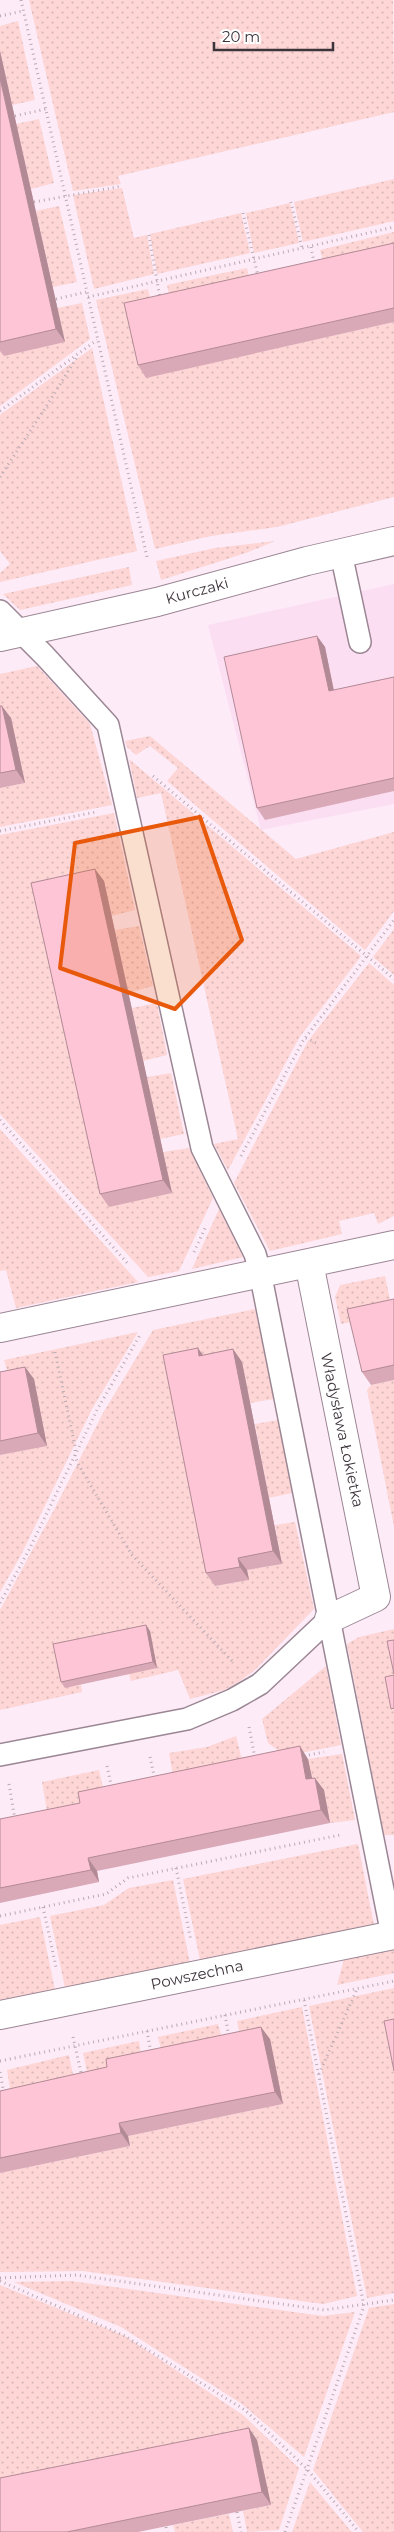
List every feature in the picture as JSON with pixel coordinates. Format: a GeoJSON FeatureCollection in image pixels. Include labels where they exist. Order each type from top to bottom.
{"type":"FeatureCollection","features":[{"type":"Feature","properties":{"kind":"street","name":"Kurczaki"},"geometry":{"type":"LineString","coordinates":[[10,635],[158,602],[341,553],[394,541]]}},
{"type":"Feature","properties":{"kind":"street"},"geometry":{"type":"LineString","coordinates":[[0,1328],[394,1245]]}},
{"type":"Feature","properties":{"kind":"street","name":"Władysława Łokietka"},"geometry":{"type":"LineString","coordinates":[[309,1263],[385,1596],[330,1619]]}},
{"type":"Feature","properties":{"kind":"street","name":"Powszechna"},"geometry":{"type":"LineString","coordinates":[[0,2015],[393,1935]]}},
{"type":"Feature","properties":{"kind":"lane"},"geometry":{"type":"LineString","coordinates":[[341,553],[360,642]]}},
{"type":"Feature","properties":{"kind":"lane"},"geometry":{"type":"LineString","coordinates":[[0,611],[10,635],[45,656],[108,725],[202,1148],[255,1254],[260,1272],[370,1829],[393,1935]]}},
{"type":"Feature","properties":{"kind":"lane"},"geometry":{"type":"LineString","coordinates":[[0,1756],[187,1719],[232,1700],[254,1687],[330,1619]]}},
{"type":"Feature","properties":{"kind":"path"},"geometry":{"type":"LineString","coordinates":[[21,0],[147,557]]}},
{"type":"Feature","properties":{"kind":"path"},"geometry":{"type":"LineString","coordinates":[[0,16],[23,11]]}},
{"type":"Feature","properties":{"kind":"path"},"geometry":{"type":"LineString","coordinates":[[15,116],[46,110]]}},
{"type":"Feature","properties":{"kind":"path"},"geometry":{"type":"LineString","coordinates":[[34,202],[64,194],[122,186]]}},
{"type":"Feature","properties":{"kind":"path"},"geometry":{"type":"LineString","coordinates":[[291,202],[302,248]]}},
{"type":"Feature","properties":{"kind":"path"},"geometry":{"type":"LineString","coordinates":[[244,214],[258,278]]}},
{"type":"Feature","properties":{"kind":"path"},"geometry":{"type":"LineString","coordinates":[[88,297],[394,227]]}},
{"type":"Feature","properties":{"kind":"path"},"geometry":{"type":"LineString","coordinates":[[149,235],[161,300]]}},
{"type":"Feature","properties":{"kind":"path"},"geometry":{"type":"LineString","coordinates":[[310,247],[315,265]]}},
{"type":"Feature","properties":{"kind":"path"},"geometry":{"type":"LineString","coordinates":[[56,299],[86,292]]}},
{"type":"Feature","properties":{"kind":"path"},"geometry":{"type":"LineString","coordinates":[[0,411],[97,340]]}},
{"type":"Feature","properties":{"kind":"path"},"geometry":{"type":"LineString","coordinates":[[0,477],[78,355]]}},
{"type":"Feature","properties":{"kind":"path"},"geometry":{"type":"LineString","coordinates":[[111,740],[394,979]]}},
{"type":"Feature","properties":{"kind":"path"},"geometry":{"type":"LineString","coordinates":[[0,831],[126,806]]}},
{"type":"Feature","properties":{"kind":"path"},"geometry":{"type":"LineString","coordinates":[[0,1603],[97,1410],[164,1293],[187,1268],[223,1190],[306,1038],[394,920]]}},
{"type":"Feature","properties":{"kind":"path"},"geometry":{"type":"LineString","coordinates":[[306,1038],[316,1043]]}},
{"type":"Feature","properties":{"kind":"path"},"geometry":{"type":"LineString","coordinates":[[0,1120],[141,1278],[164,1293]]}},
{"type":"Feature","properties":{"kind":"path"},"geometry":{"type":"LineString","coordinates":[[54,1346],[75,1446],[75,1456],[132,1555],[254,1687]]}},
{"type":"Feature","properties":{"kind":"path"},"geometry":{"type":"LineString","coordinates":[[248,1724],[256,1762]]}},
{"type":"Feature","properties":{"kind":"path"},"geometry":{"type":"LineString","coordinates":[[301,1757],[354,1746]]}},
{"type":"Feature","properties":{"kind":"path"},"geometry":{"type":"LineString","coordinates":[[150,1754],[155,1782]]}},
{"type":"Feature","properties":{"kind":"path"},"geometry":{"type":"LineString","coordinates":[[107,1763],[112,1790]]}},
{"type":"Feature","properties":{"kind":"path"},"geometry":{"type":"LineString","coordinates":[[8,1825],[16,1823],[9,1784]]}},
{"type":"Feature","properties":{"kind":"path"},"geometry":{"type":"LineString","coordinates":[[0,1916],[106,1894],[128,1878],[370,1829]]}},
{"type":"Feature","properties":{"kind":"path"},"geometry":{"type":"LineString","coordinates":[[0,2061],[394,1981]]}},
{"type":"Feature","properties":{"kind":"path"},"geometry":{"type":"LineString","coordinates":[[318,2074],[358,1988]]}},
{"type":"Feature","properties":{"kind":"path"},"geometry":{"type":"LineString","coordinates":[[285,2532],[364,2306],[304,2000]]}},
{"type":"Feature","properties":{"kind":"path"},"geometry":{"type":"LineString","coordinates":[[225,2016],[230,2039]]}},
{"type":"Feature","properties":{"kind":"path"},"geometry":{"type":"LineString","coordinates":[[147,2031],[152,2056]]}},
{"type":"Feature","properties":{"kind":"path"},"geometry":{"type":"LineString","coordinates":[[76,2046],[82,2079]]}},
{"type":"Feature","properties":{"kind":"path"},"geometry":{"type":"LineString","coordinates":[[0,2072],[5,2096]]}},
{"type":"Feature","properties":{"kind":"path"},"geometry":{"type":"LineString","coordinates":[[0,2280],[76,2275],[324,2310],[364,2306],[394,2300]]}},
{"type":"Feature","properties":{"kind":"path"},"geometry":{"type":"LineString","coordinates":[[0,2280],[125,2336],[245,2410],[307,2469],[359,2532]]}},
{"type":"Feature","properties":{"kind":"path"},"geometry":{"type":"LineString","coordinates":[[237,2512],[241,2532]]}},
{"type":"Feature","properties":{"kind":"path"},"geometry":{"type":"LineString","coordinates":[[166,2527],[167,2532]]}},
{"type":"Feature","properties":{"kind":"highlighted area"},"geometry":{"type":"Polygon","coordinates":[[[200,817],[242,940],[175,1009],[60,968],[75,843],[200,817]]]}},
{"type":"Feature","properties":{"kind":"shaded area"},"geometry":{"type":"Polygon","coordinates":[[[29,0],[393,0],[394,112],[118,176],[121,184],[73,191],[29,0]]]}},
{"type":"Feature","properties":{"kind":"shaded area"},"geometry":{"type":"Polygon","coordinates":[[[18,21],[35,100],[12,105],[0,52],[0,26],[18,21]]]}},
{"type":"Feature","properties":{"kind":"shaded area"},"geometry":{"type":"Polygon","coordinates":[[[39,119],[54,183],[31,189],[16,124],[39,119]]]}},
{"type":"Feature","properties":{"kind":"shaded area"},"geometry":{"type":"Polygon","coordinates":[[[394,179],[394,221],[303,242],[294,202],[394,179]]]}},
{"type":"Feature","properties":{"kind":"shaded area"},"geometry":{"type":"Polygon","coordinates":[[[122,188],[134,238],[147,235],[154,274],[94,289],[73,195],[122,188]]]}},
{"type":"Feature","properties":{"kind":"shaded area"},"geometry":{"type":"Polygon","coordinates":[[[290,203],[299,243],[254,253],[246,213],[290,203]]]}},
{"type":"Feature","properties":{"kind":"shaded area"},"geometry":{"type":"Polygon","coordinates":[[[59,206],[77,282],[53,287],[36,211],[59,206]]]}},
{"type":"Feature","properties":{"kind":"shaded area"},"geometry":{"type":"Polygon","coordinates":[[[241,213],[250,253],[157,274],[150,234],[241,213]]]}},
{"type":"Feature","properties":{"kind":"shaded area"},"geometry":{"type":"Polygon","coordinates":[[[394,232],[394,257],[326,272],[320,250],[394,232]]]}},
{"type":"Feature","properties":{"kind":"shaded area"},"geometry":{"type":"Polygon","coordinates":[[[247,268],[252,289],[172,307],[167,285],[247,268]]]}},
{"type":"Feature","properties":{"kind":"shaded area"},"geometry":{"type":"Polygon","coordinates":[[[148,289],[168,372],[394,322],[394,497],[277,527],[211,536],[155,549],[96,300],[148,289]]]}},
{"type":"Feature","properties":{"kind":"shaded area"},"geometry":{"type":"Polygon","coordinates":[[[82,303],[90,339],[0,406],[0,340],[65,342],[57,308],[82,303]]]}},
{"type":"Feature","properties":{"kind":"shaded area"},"geometry":{"type":"Polygon","coordinates":[[[92,348],[137,551],[0,582],[0,573],[10,564],[0,551],[0,415],[92,348]]]}},
{"type":"Feature","properties":{"kind":"shaded area"},"geometry":{"type":"Polygon","coordinates":[[[275,541],[246,553],[161,580],[156,561],[215,548],[275,541]]]}},
{"type":"Feature","properties":{"kind":"shaded area"},"geometry":{"type":"Polygon","coordinates":[[[129,567],[132,585],[20,610],[3,594],[129,567]]]}},
{"type":"Feature","properties":{"kind":"shaded area"},"geometry":{"type":"Polygon","coordinates":[[[394,584],[394,804],[261,830],[208,625],[394,584]]]}},
{"type":"Feature","properties":{"kind":"shaded area"},"geometry":{"type":"Polygon","coordinates":[[[37,666],[90,724],[112,805],[0,827],[0,788],[25,783],[0,721],[0,674],[37,666]]]}},
{"type":"Feature","properties":{"kind":"shaded area"},"geometry":{"type":"Polygon","coordinates":[[[150,736],[296,859],[394,832],[394,911],[365,950],[167,781],[178,768],[150,746],[136,755],[127,747],[125,741],[150,736]]]}},
{"type":"Feature","properties":{"kind":"shaded area"},"geometry":{"type":"Polygon","coordinates":[[[129,759],[361,956],[299,1038],[228,1170],[214,1144],[238,1139],[161,793],[137,798],[129,759]]]}},
{"type":"Feature","properties":{"kind":"shaded area"},"geometry":{"type":"Polygon","coordinates":[[[114,813],[135,910],[111,916],[163,1152],[189,1148],[213,1198],[179,1271],[148,1277],[0,1114],[0,835],[114,813]]]}},
{"type":"Feature","properties":{"kind":"shaded area"},"geometry":{"type":"Polygon","coordinates":[[[139,926],[153,986],[128,993],[115,930],[139,926]]]}},
{"type":"Feature","properties":{"kind":"shaded area"},"geometry":{"type":"Polygon","coordinates":[[[394,929],[394,975],[373,957],[394,929]]]}},
{"type":"Feature","properties":{"kind":"shaded area"},"geometry":{"type":"Polygon","coordinates":[[[369,963],[394,985],[394,1216],[378,1224],[374,1213],[339,1221],[342,1234],[270,1251],[234,1183],[308,1041],[369,963]]]}},
{"type":"Feature","properties":{"kind":"shaded area"},"geometry":{"type":"Polygon","coordinates":[[[157,1003],[167,1055],[143,1061],[132,1008],[157,1003]]]}},
{"type":"Feature","properties":{"kind":"shaded area"},"geometry":{"type":"Polygon","coordinates":[[[171,1073],[184,1134],[160,1139],[147,1077],[171,1073]]]}},
{"type":"Feature","properties":{"kind":"shaded area"},"geometry":{"type":"Polygon","coordinates":[[[0,1129],[138,1282],[16,1308],[6,1270],[0,1271],[0,1129]]]}},
{"type":"Feature","properties":{"kind":"shaded area"},"geometry":{"type":"Polygon","coordinates":[[[219,1209],[243,1257],[192,1269],[219,1209]]]}},
{"type":"Feature","properties":{"kind":"shaded area"},"geometry":{"type":"Polygon","coordinates":[[[385,1276],[393,1314],[341,1324],[335,1297],[340,1285],[385,1276]]]}},
{"type":"Feature","properties":{"kind":"shaded area"},"geometry":{"type":"Polygon","coordinates":[[[255,1309],[274,1399],[250,1403],[242,1362],[215,1586],[248,1580],[247,1570],[282,1564],[275,1525],[295,1522],[314,1609],[255,1670],[224,1690],[190,1699],[178,1670],[131,1681],[129,1674],[65,1687],[81,1685],[82,1692],[0,1710],[0,1610],[103,1413],[153,1330],[255,1309]]]}},
{"type":"Feature","properties":{"kind":"shaded area"},"geometry":{"type":"Polygon","coordinates":[[[138,1332],[92,1409],[21,1555],[0,1592],[0,1455],[47,1445],[11,1384],[4,1360],[138,1332]]]}},
{"type":"Feature","properties":{"kind":"shaded area"},"geometry":{"type":"Polygon","coordinates":[[[394,1380],[394,1527],[367,1390],[371,1385],[394,1380]]]}},
{"type":"Feature","properties":{"kind":"shaded area"},"geometry":{"type":"Polygon","coordinates":[[[278,1420],[292,1493],[269,1498],[255,1424],[278,1420]]]}},
{"type":"Feature","properties":{"kind":"shaded area"},"geometry":{"type":"Polygon","coordinates":[[[394,1629],[394,1835],[384,1835],[347,1644],[359,1637],[394,1629]]]}},
{"type":"Feature","properties":{"kind":"shaded area"},"geometry":{"type":"Polygon","coordinates":[[[326,1666],[341,1745],[286,1756],[268,1743],[262,1719],[326,1666]]]}},
{"type":"Feature","properties":{"kind":"shaded area"},"geometry":{"type":"Polygon","coordinates":[[[236,1736],[245,1772],[175,1787],[169,1753],[207,1747],[236,1736]]]}},
{"type":"Feature","properties":{"kind":"shaded area"},"geometry":{"type":"Polygon","coordinates":[[[342,1754],[355,1820],[330,1823],[324,1790],[315,1792],[308,1759],[342,1754]]]}},
{"type":"Feature","properties":{"kind":"shaded area"},"geometry":{"type":"Polygon","coordinates":[[[99,1770],[106,1801],[49,1823],[42,1782],[99,1770]]]}},
{"type":"Feature","properties":{"kind":"shaded area"},"geometry":{"type":"Polygon","coordinates":[[[358,1844],[374,1925],[200,1960],[183,1879],[358,1844]]]}},
{"type":"Feature","properties":{"kind":"shaded area"},"geometry":{"type":"Polygon","coordinates":[[[173,1880],[190,1963],[65,1988],[50,1916],[104,1905],[129,1888],[173,1880]]]}},
{"type":"Feature","properties":{"kind":"shaded area"},"geometry":{"type":"Polygon","coordinates":[[[40,1917],[55,1990],[0,2002],[0,1925],[40,1917]]]}},
{"type":"Feature","properties":{"kind":"shaded area"},"geometry":{"type":"Polygon","coordinates":[[[394,1947],[394,1973],[337,1985],[345,1956],[394,1947]]]}},
{"type":"Feature","properties":{"kind":"shaded area"},"geometry":{"type":"Polygon","coordinates":[[[394,1988],[394,2293],[367,2298],[309,2006],[394,1988]]]}},
{"type":"Feature","properties":{"kind":"shaded area"},"geometry":{"type":"Polygon","coordinates":[[[302,2007],[357,2296],[323,2304],[83,2271],[0,2272],[0,2173],[130,2146],[128,2136],[283,2104],[242,2045],[237,2021],[302,2007]]]}},
{"type":"Feature","properties":{"kind":"shaded area"},"geometry":{"type":"Polygon","coordinates":[[[218,2024],[225,2049],[164,2062],[158,2037],[218,2024]]]}},
{"type":"Feature","properties":{"kind":"shaded area"},"geometry":{"type":"Polygon","coordinates":[[[139,2041],[143,2066],[90,2086],[83,2053],[139,2041]]]}},
{"type":"Feature","properties":{"kind":"shaded area"},"geometry":{"type":"Polygon","coordinates":[[[69,2055],[76,2089],[12,2102],[7,2070],[69,2055]]]}},
{"type":"Feature","properties":{"kind":"shaded area"},"geometry":{"type":"Polygon","coordinates":[[[71,2281],[323,2316],[355,2312],[304,2457],[242,2404],[121,2327],[14,2282],[71,2281]]]}},
{"type":"Feature","properties":{"kind":"shaded area"},"geometry":{"type":"Polygon","coordinates":[[[0,2285],[125,2336],[243,2415],[299,2468],[279,2530],[247,2532],[243,2511],[271,2505],[0,2492],[0,2285]]]}},
{"type":"Feature","properties":{"kind":"shaded area"},"geometry":{"type":"Polygon","coordinates":[[[394,2304],[394,2532],[363,2532],[313,2470],[369,2308],[394,2304]]]}},
{"type":"Feature","properties":{"kind":"shaded area"},"geometry":{"type":"Polygon","coordinates":[[[310,2482],[350,2530],[352,2532],[292,2532],[310,2482]]]}},
{"type":"Feature","properties":{"kind":"shaded area"},"geometry":{"type":"Polygon","coordinates":[[[229,2514],[233,2532],[175,2532],[173,2525],[229,2514]]]}},
{"type":"Feature","properties":{"kind":"building"},"geometry":{"type":"Polygon","coordinates":[[[0,78],[56,329],[0,342],[0,78]]]}},
{"type":"Feature","properties":{"kind":"building"},"geometry":{"type":"Polygon","coordinates":[[[394,243],[394,308],[138,365],[124,303],[394,243]]]}},
{"type":"Feature","properties":{"kind":"building"},"geometry":{"type":"Polygon","coordinates":[[[317,636],[329,691],[394,677],[394,778],[257,808],[224,657],[317,636]]]}},
{"type":"Feature","properties":{"kind":"building"},"geometry":{"type":"Polygon","coordinates":[[[0,706],[2,706],[16,770],[0,773],[0,706]]]}},
{"type":"Feature","properties":{"kind":"building"},"geometry":{"type":"Polygon","coordinates":[[[95,869],[163,1180],[100,1194],[31,883],[95,869]]]}},
{"type":"Feature","properties":{"kind":"building"},"geometry":{"type":"Polygon","coordinates":[[[394,1299],[394,1365],[362,1372],[347,1309],[394,1299]]]}},
{"type":"Feature","properties":{"kind":"building"},"geometry":{"type":"Polygon","coordinates":[[[198,1348],[199,1356],[233,1349],[273,1551],[238,1558],[240,1567],[206,1573],[163,1355],[198,1348]]]}},
{"type":"Feature","properties":{"kind":"building"},"geometry":{"type":"Polygon","coordinates":[[[25,1367],[38,1433],[0,1441],[0,1372],[25,1367]]]}},
{"type":"Feature","properties":{"kind":"building"},"geometry":{"type":"Polygon","coordinates":[[[146,1625],[153,1662],[61,1682],[53,1644],[146,1625]]]}},
{"type":"Feature","properties":{"kind":"building"},"geometry":{"type":"Polygon","coordinates":[[[394,1640],[394,1674],[387,1641],[394,1640]]]}},
{"type":"Feature","properties":{"kind":"building"},"geometry":{"type":"Polygon","coordinates":[[[394,1675],[394,1708],[391,1709],[385,1677],[394,1675]]]}},
{"type":"Feature","properties":{"kind":"building"},"geometry":{"type":"Polygon","coordinates":[[[300,1746],[306,1779],[315,1778],[321,1810],[88,1858],[91,1870],[0,1888],[0,1819],[80,1803],[78,1792],[300,1746]]]}},
{"type":"Feature","properties":{"kind":"building"},"geometry":{"type":"Polygon","coordinates":[[[394,2019],[394,2071],[384,2021],[394,2019]]]}},
{"type":"Feature","properties":{"kind":"building"},"geometry":{"type":"Polygon","coordinates":[[[261,2027],[275,2092],[119,2123],[121,2133],[0,2158],[0,2091],[107,2067],[106,2059],[261,2027]]]}},
{"type":"Feature","properties":{"kind":"building"},"geometry":{"type":"Polygon","coordinates":[[[249,2428],[262,2492],[67,2532],[0,2532],[0,2478],[249,2428]]]}}]}
